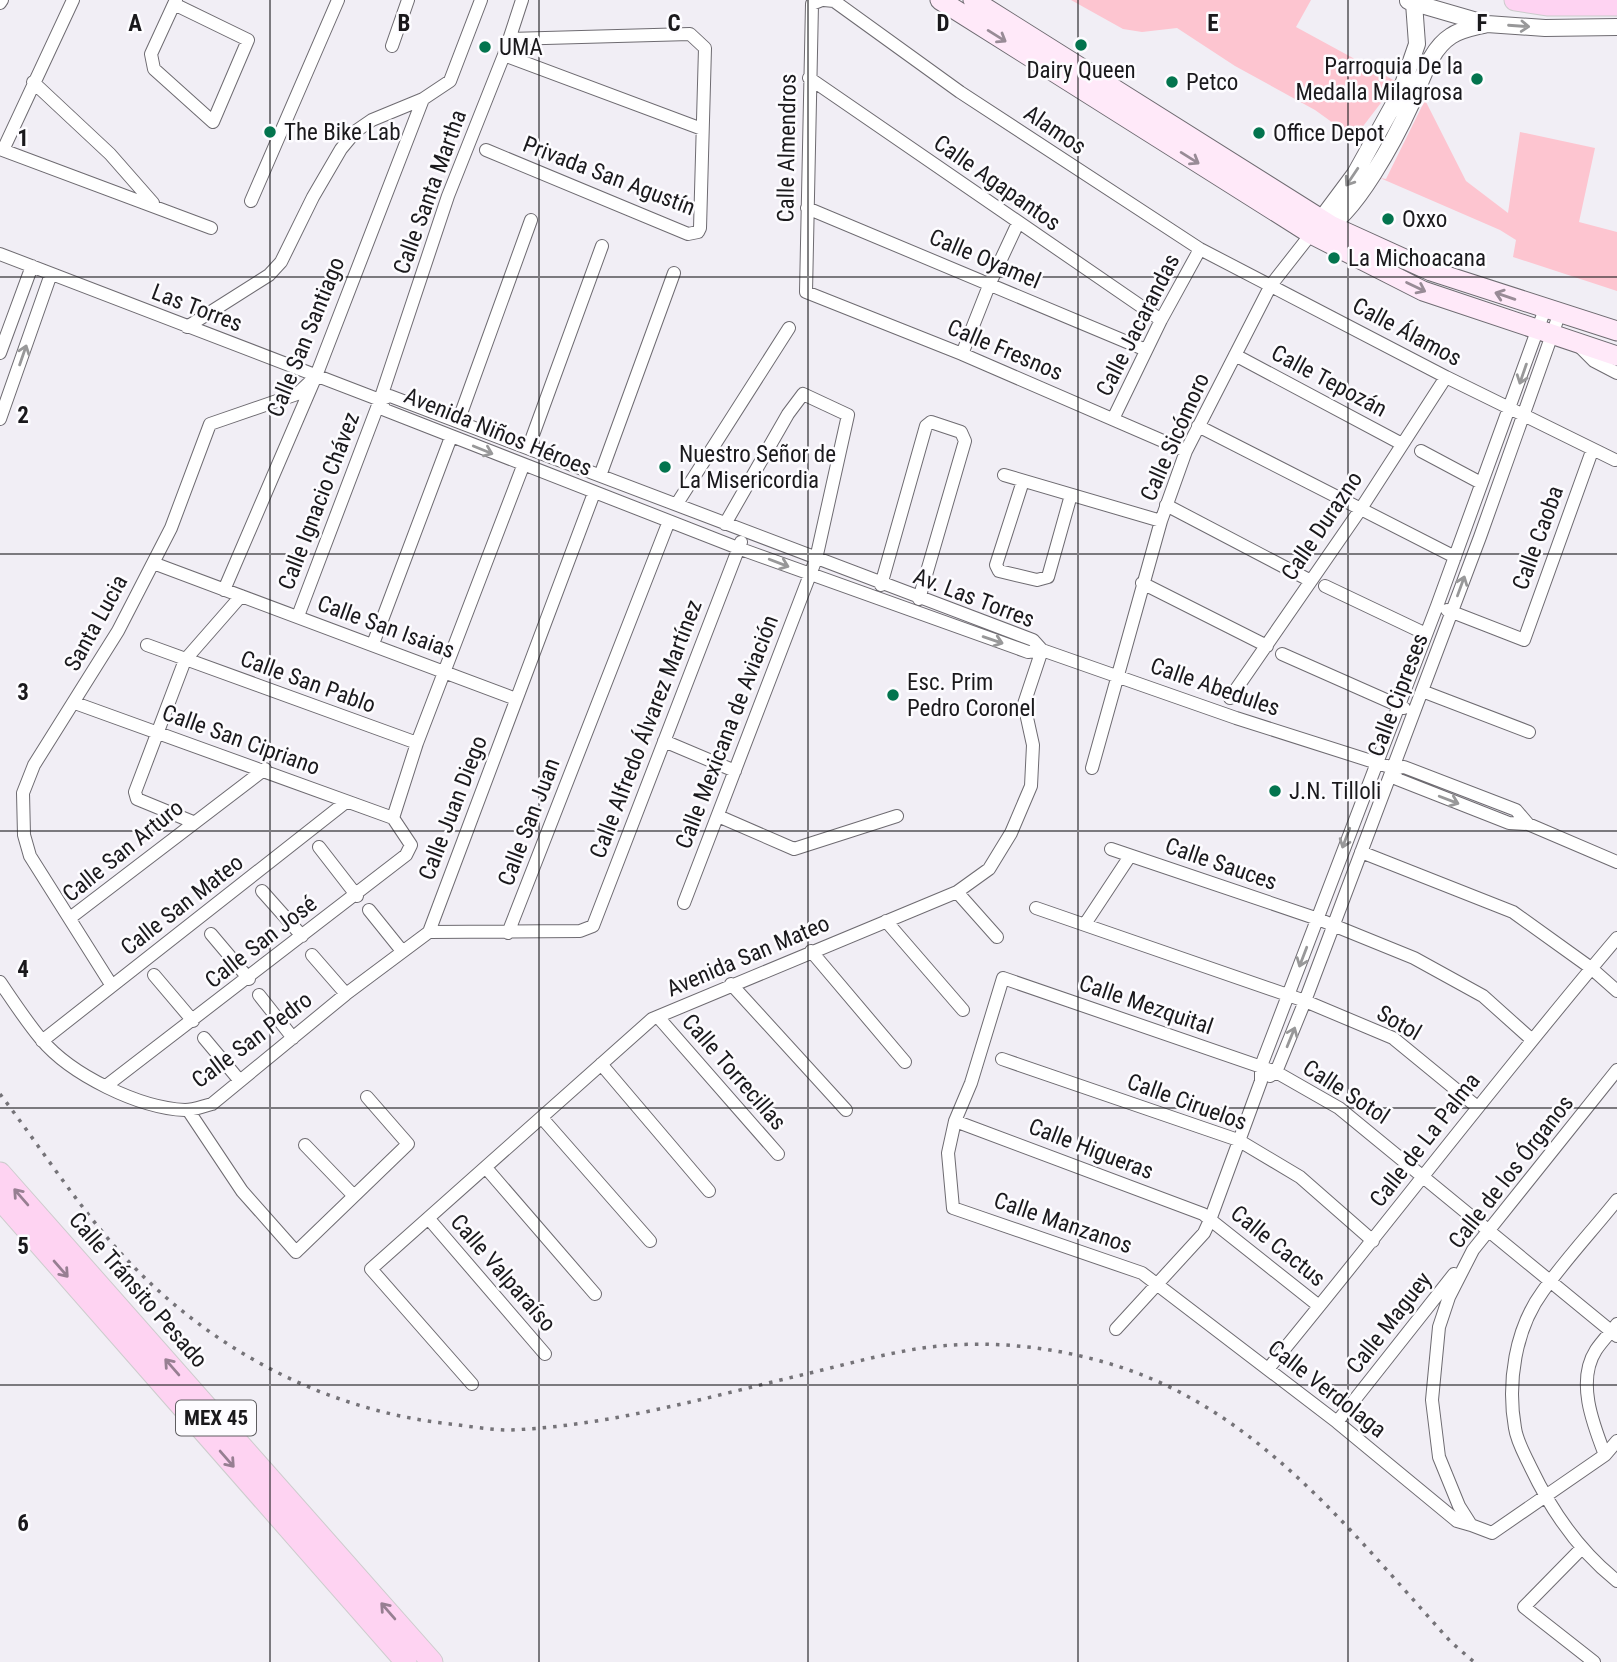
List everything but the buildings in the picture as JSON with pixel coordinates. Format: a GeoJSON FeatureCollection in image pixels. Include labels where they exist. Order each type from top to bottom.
{"type":"FeatureCollection","features":[{"type":"Feature","properties":{"kind":"main road"},"geometry":{"type":"LineString","coordinates":[[940,0],[1321,226],[1431,271],[1617,331]]}},
{"type":"Feature","properties":{"kind":"main road"},"geometry":{"type":"LineString","coordinates":[[973,0],[1423,291],[1617,356]]}},
{"type":"Feature","properties":{"kind":"main road"},"geometry":{"type":"LineString","coordinates":[[1514,0],[1548,5],[1617,5]]}},
{"type":"Feature","properties":{"kind":"main road","name":"Calle Tránsito Pesado"},"geometry":{"type":"LineString","coordinates":[[0,1173],[432,1662]]}},
{"type":"Feature","properties":{"kind":"main road","name":"Calle Tránsito Pesado"},"geometry":{"type":"LineString","coordinates":[[0,1199],[406,1662]]}},
{"type":"Feature","properties":{"kind":"street"},"geometry":{"type":"LineString","coordinates":[[72,0],[1,149],[211,228]]}},
{"type":"Feature","properties":{"kind":"street"},"geometry":{"type":"LineString","coordinates":[[251,201],[338,0]]}},
{"type":"Feature","properties":{"kind":"street"},"geometry":{"type":"LineString","coordinates":[[392,46],[408,0]]}},
{"type":"Feature","properties":{"kind":"street"},"geometry":{"type":"LineString","coordinates":[[187,327],[269,275],[281,262],[320,184],[356,131],[372,120],[423,99],[450,81],[481,0]]}},
{"type":"Feature","properties":{"kind":"street","name":"Calle Santa Martha"},"geometry":{"type":"LineString","coordinates":[[380,400],[447,196],[504,55],[522,0]]}},
{"type":"Feature","properties":{"kind":"street","name":"Calle Almendros"},"geometry":{"type":"LineString","coordinates":[[806,292],[809,78],[819,1]]}},
{"type":"Feature","properties":{"kind":"street","name":"Alamos"},"geometry":{"type":"LineString","coordinates":[[819,1],[834,1],[960,92],[1200,249],[1271,285]]}},
{"type":"Feature","properties":{"kind":"street"},"geometry":{"type":"LineString","coordinates":[[1321,226],[1356,198],[1377,152],[1418,44],[1410,1],[1487,24],[1545,28],[1617,26]]}},
{"type":"Feature","properties":{"kind":"street"},"geometry":{"type":"LineString","coordinates":[[175,2],[248,40],[213,122],[154,69],[150,59],[175,2]]}},
{"type":"Feature","properties":{"kind":"street"},"geometry":{"type":"LineString","coordinates":[[1377,152],[1434,52],[1451,36],[1487,24]]}},
{"type":"Feature","properties":{"kind":"street","name":"Privada San Agustín"},"geometry":{"type":"LineString","coordinates":[[486,150],[688,234],[700,228],[705,48],[702,42],[690,34],[509,39]]}},
{"type":"Feature","properties":{"kind":"street"},"geometry":{"type":"LineString","coordinates":[[504,55],[702,129]]}},
{"type":"Feature","properties":{"kind":"street","name":"Calle Agapantos"},"geometry":{"type":"LineString","coordinates":[[809,78],[1161,320]]}},
{"type":"Feature","properties":{"kind":"street"},"geometry":{"type":"LineString","coordinates":[[33,82],[110,155],[154,205]]}},
{"type":"Feature","properties":{"kind":"street","name":"Calle San Santiago"},"geometry":{"type":"LineString","coordinates":[[224,590],[316,376],[423,99]]}},
{"type":"Feature","properties":{"kind":"street","name":"Calle Oyamel"},"geometry":{"type":"LineString","coordinates":[[807,208],[1146,350]]}},
{"type":"Feature","properties":{"kind":"street"},"geometry":{"type":"LineString","coordinates":[[459,419],[531,220]]}},
{"type":"Feature","properties":{"kind":"street"},"geometry":{"type":"LineString","coordinates":[[962,354],[990,283],[1018,223]]}},
{"type":"Feature","properties":{"kind":"street","name":"Calle Sicómoro"},"geometry":{"type":"LineString","coordinates":[[1092,768],[1142,583],[1186,451],[1271,285],[1321,226]]}},
{"type":"Feature","properties":{"kind":"street"},"geometry":{"type":"LineString","coordinates":[[529,446],[602,246]]}},
{"type":"Feature","properties":{"kind":"street","name":"Calle Jacarandas"},"geometry":{"type":"LineString","coordinates":[[1113,419],[1161,320],[1200,249]]}},
{"type":"Feature","properties":{"kind":"street","name":"Las Torres"},"geometry":{"type":"LineString","coordinates":[[0,254],[380,400]]}},
{"type":"Feature","properties":{"kind":"street"},"geometry":{"type":"LineString","coordinates":[[0,354],[32,266]]}},
{"type":"Feature","properties":{"kind":"street"},"geometry":{"type":"LineString","coordinates":[[601,473],[674,273]]}},
{"type":"Feature","properties":{"kind":"street"},"geometry":{"type":"LineString","coordinates":[[0,419],[51,274]]}},
{"type":"Feature","properties":{"kind":"street","name":"Calle Álamos"},"geometry":{"type":"LineString","coordinates":[[1271,285],[1446,377],[1615,460]]}},
{"type":"Feature","properties":{"kind":"street","name":"Calle Fresnos"},"geometry":{"type":"LineString","coordinates":[[806,292],[962,354],[1186,451]]}},
{"type":"Feature","properties":{"kind":"street","name":"Calle Cipreses"},"geometry":{"type":"LineString","coordinates":[[1276,1072],[1362,852],[1524,415],[1552,312]]}},
{"type":"Feature","properties":{"kind":"street"},"geometry":{"type":"LineString","coordinates":[[678,502],[789,328]]}},
{"type":"Feature","properties":{"kind":"street","name":"Calle Cipreses"},"geometry":{"type":"LineString","coordinates":[[1116,1329],[1204,1233],[1210,1220],[1261,1081],[1261,1066],[1437,606],[1481,482],[1510,409],[1545,334]]}},
{"type":"Feature","properties":{"kind":"street"},"geometry":{"type":"LineString","coordinates":[[1578,345],[1594,360],[1617,373]]}},
{"type":"Feature","properties":{"kind":"street","name":"Calle Tepozán"},"geometry":{"type":"LineString","coordinates":[[1235,355],[1402,444]]}},
{"type":"Feature","properties":{"kind":"street","name":"Santa Lucia"},"geometry":{"type":"LineString","coordinates":[[75,703],[118,631],[171,528],[210,424],[297,394],[316,376]]}},
{"type":"Feature","properties":{"kind":"street","name":"Calle Durazno"},"geometry":{"type":"LineString","coordinates":[[1230,698],[1360,510],[1446,377]]}},
{"type":"Feature","properties":{"kind":"street","name":"Calle Mexicana de Aviación"},"geometry":{"type":"LineString","coordinates":[[684,903],[816,559],[848,415],[803,394],[788,414],[726,524]]}},
{"type":"Feature","properties":{"kind":"street","name":"Avenida Niños Héroes"},"geometry":{"type":"LineString","coordinates":[[669,521],[385,410],[380,400],[390,396],[459,419],[678,502]]}},
{"type":"Feature","properties":{"kind":"street","name":"Calle Ignacio Chávez"},"geometry":{"type":"LineString","coordinates":[[298,617],[380,400]]}},
{"type":"Feature","properties":{"kind":"street"},"geometry":{"type":"LineString","coordinates":[[881,584],[926,426],[931,422],[961,432],[965,441],[919,598]]}},
{"type":"Feature","properties":{"kind":"street"},"geometry":{"type":"LineString","coordinates":[[1198,426],[1455,556]]}},
{"type":"Feature","properties":{"kind":"street"},"geometry":{"type":"LineString","coordinates":[[373,644],[451,437]]}},
{"type":"Feature","properties":{"kind":"street"},"geometry":{"type":"LineString","coordinates":[[1421,451],[1481,482]]}},
{"type":"Feature","properties":{"kind":"street","name":"Calle Caoba"},"geometry":{"type":"LineString","coordinates":[[1452,612],[1524,640],[1592,451]]}},
{"type":"Feature","properties":{"kind":"street"},"geometry":{"type":"LineString","coordinates":[[555,478],[563,460]]}},
{"type":"Feature","properties":{"kind":"street"},"geometry":{"type":"LineString","coordinates":[[393,818],[417,743],[523,466]]}},
{"type":"Feature","properties":{"kind":"street"},"geometry":{"type":"LineString","coordinates":[[1004,475],[1161,520]]}},
{"type":"Feature","properties":{"kind":"street"},"geometry":{"type":"LineString","coordinates":[[1023,481],[996,565],[999,571],[1037,580],[1048,577],[1071,495]]}},
{"type":"Feature","properties":{"kind":"street"},"geometry":{"type":"LineString","coordinates":[[629,506],[636,487]]}},
{"type":"Feature","properties":{"kind":"street","name":"Calle Juan Diego"},"geometry":{"type":"LineString","coordinates":[[429,932],[594,493]]}},
{"type":"Feature","properties":{"kind":"street","name":"Av. Las Torres"},"geometry":{"type":"LineString","coordinates":[[678,502],[746,532],[1032,639],[1042,650]]}},
{"type":"Feature","properties":{"kind":"street"},"geometry":{"type":"LineString","coordinates":[[1166,505],[1311,581]]}},
{"type":"Feature","properties":{"kind":"street","name":"Av. Las Torres"},"geometry":{"type":"LineString","coordinates":[[669,521],[810,575],[1028,652],[1042,650]]}},
{"type":"Feature","properties":{"kind":"street","name":"Calle San Juan"},"geometry":{"type":"LineString","coordinates":[[508,933],[669,521]]}},
{"type":"Feature","properties":{"kind":"street","name":"Calle Alfredo Álvarez Martínez"},"geometry":{"type":"LineString","coordinates":[[508,933],[580,931],[593,926],[746,532]]}},
{"type":"Feature","properties":{"kind":"street","name":"Calle San Isaias"},"geometry":{"type":"LineString","coordinates":[[153,563],[516,699]]}},
{"type":"Feature","properties":{"kind":"street"},"geometry":{"type":"LineString","coordinates":[[1142,583],[1267,646]]}},
{"type":"Feature","properties":{"kind":"street"},"geometry":{"type":"LineString","coordinates":[[1325,586],[1426,634]]}},
{"type":"Feature","properties":{"kind":"street"},"geometry":{"type":"LineString","coordinates":[[193,822],[137,799],[135,792],[185,660],[241,596]]}},
{"type":"Feature","properties":{"kind":"street"},"geometry":{"type":"LineString","coordinates":[[1437,606],[1452,612]]}},
{"type":"Feature","properties":{"kind":"street","name":"Calle San Pablo"},"geometry":{"type":"LineString","coordinates":[[147,645],[417,743]]}},
{"type":"Feature","properties":{"kind":"street","name":"Calle Abedules"},"geometry":{"type":"LineString","coordinates":[[1042,650],[1236,718],[1392,768],[1404,767],[1516,810],[1528,824],[1617,862]]}},
{"type":"Feature","properties":{"kind":"street","name":"Avenida San Mateo"},"geometry":{"type":"LineString","coordinates":[[472,1384],[371,1269],[487,1169],[601,1064],[658,1017],[731,984],[957,892],[989,869],[1011,833],[1031,786],[1032,745],[1024,704],[1042,650]]}},
{"type":"Feature","properties":{"kind":"street"},"geometry":{"type":"LineString","coordinates":[[1282,654],[1413,712]]}},
{"type":"Feature","properties":{"kind":"street"},"geometry":{"type":"LineString","coordinates":[[1422,691],[1529,732]]}},
{"type":"Feature","properties":{"kind":"street"},"geometry":{"type":"LineString","coordinates":[[70,918],[51,894],[30,856],[23,816],[23,793],[34,765],[75,703]]}},
{"type":"Feature","properties":{"kind":"street","name":"Calle San Cipriano"},"geometry":{"type":"LineString","coordinates":[[75,703],[265,769],[393,818]]}},
{"type":"Feature","properties":{"kind":"street"},"geometry":{"type":"LineString","coordinates":[[664,741],[735,771]]}},
{"type":"Feature","properties":{"kind":"street","name":"Calle San Arturo"},"geometry":{"type":"LineString","coordinates":[[112,986],[70,918],[265,769]]}},
{"type":"Feature","properties":{"kind":"street","name":"Calle San Mateo"},"geometry":{"type":"LineString","coordinates":[[42,1041],[346,802]]}},
{"type":"Feature","properties":{"kind":"street"},"geometry":{"type":"LineString","coordinates":[[718,816],[794,849],[897,816]]}},
{"type":"Feature","properties":{"kind":"street","name":"Calle San José"},"geometry":{"type":"LineString","coordinates":[[106,1086],[357,896],[406,855],[411,845],[393,818]]}},
{"type":"Feature","properties":{"kind":"street"},"geometry":{"type":"LineString","coordinates":[[318,847],[357,896]]}},
{"type":"Feature","properties":{"kind":"street","name":"Calle Sauces"},"geometry":{"type":"LineString","coordinates":[[1111,849],[1318,919],[1414,958],[1462,982],[1483,996],[1531,1039]]}},
{"type":"Feature","properties":{"kind":"street"},"geometry":{"type":"LineString","coordinates":[[1362,852],[1513,912],[1591,968],[1617,991]]}},
{"type":"Feature","properties":{"kind":"street"},"geometry":{"type":"LineString","coordinates":[[1085,924],[1130,856]]}},
{"type":"Feature","properties":{"kind":"street"},"geometry":{"type":"LineString","coordinates":[[262,891],[302,936]]}},
{"type":"Feature","properties":{"kind":"street"},"geometry":{"type":"LineString","coordinates":[[957,892],[997,937]]}},
{"type":"Feature","properties":{"kind":"street"},"geometry":{"type":"LineString","coordinates":[[1036,908],[1288,995]]}},
{"type":"Feature","properties":{"kind":"street"},"geometry":{"type":"LineString","coordinates":[[369,910],[402,951]]}},
{"type":"Feature","properties":{"kind":"street"},"geometry":{"type":"LineString","coordinates":[[886,921],[963,1010]]}},
{"type":"Feature","properties":{"kind":"street"},"geometry":{"type":"LineString","coordinates":[[429,932],[508,933]]}},
{"type":"Feature","properties":{"kind":"street","name":"Calle San Pedro"},"geometry":{"type":"LineString","coordinates":[[0,982],[42,1041],[80,1072],[106,1086],[159,1106],[188,1110],[212,1104],[346,994],[429,932]]}},
{"type":"Feature","properties":{"kind":"street"},"geometry":{"type":"LineString","coordinates":[[211,934],[249,979]]}},
{"type":"Feature","properties":{"kind":"street","name":"Calle de La Palma"},"geometry":{"type":"LineString","coordinates":[[1268,1369],[1373,1241],[1476,1106],[1617,938]]}},
{"type":"Feature","properties":{"kind":"street"},"geometry":{"type":"LineString","coordinates":[[811,951],[905,1062]]}},
{"type":"Feature","properties":{"kind":"street"},"geometry":{"type":"LineString","coordinates":[[312,955],[346,994]]}},
{"type":"Feature","properties":{"kind":"street"},"geometry":{"type":"LineString","coordinates":[[154,975],[192,1021]]}},
{"type":"Feature","properties":{"kind":"street","name":"Calle Mezquital"},"geometry":{"type":"LineString","coordinates":[[955,1121],[971,1083],[1003,978],[1276,1072]]}},
{"type":"Feature","properties":{"kind":"street"},"geometry":{"type":"LineString","coordinates":[[731,984],[846,1110]]}},
{"type":"Feature","properties":{"kind":"street"},"geometry":{"type":"LineString","coordinates":[[259,995],[293,1038]]}},
{"type":"Feature","properties":{"kind":"street","name":"Sotol"},"geometry":{"type":"LineString","coordinates":[[1288,995],[1393,1038],[1476,1106]]}},
{"type":"Feature","properties":{"kind":"street","name":"Calle Torrecillas"},"geometry":{"type":"LineString","coordinates":[[658,1017],[778,1154]]}},
{"type":"Feature","properties":{"kind":"street"},"geometry":{"type":"LineString","coordinates":[[204,1038],[240,1081]]}},
{"type":"Feature","properties":{"kind":"street","name":"Calle Ciruelos"},"geometry":{"type":"LineString","coordinates":[[1002,1059],[1238,1140],[1300,1177],[1373,1241]]}},
{"type":"Feature","properties":{"kind":"street"},"geometry":{"type":"LineString","coordinates":[[601,1064],[709,1191]]}},
{"type":"Feature","properties":{"kind":"street","name":"Calle de los Órganos"},"geometry":{"type":"LineString","coordinates":[[1471,1525],[1459,1506],[1439,1457],[1432,1400],[1439,1327],[1448,1297],[1473,1250],[1617,1070]]}},
{"type":"Feature","properties":{"kind":"street"},"geometry":{"type":"LineString","coordinates":[[1261,1081],[1276,1072]]}},
{"type":"Feature","properties":{"kind":"street","name":"Calle Sotol"},"geometry":{"type":"LineString","coordinates":[[1276,1072],[1339,1108],[1615,1331]]}},
{"type":"Feature","properties":{"kind":"street"},"geometry":{"type":"LineString","coordinates":[[188,1110],[242,1191],[296,1252],[408,1144],[367,1097]]}},
{"type":"Feature","properties":{"kind":"street"},"geometry":{"type":"LineString","coordinates":[[542,1118],[650,1241]]}},
{"type":"Feature","properties":{"kind":"street","name":"Calle Manzanos"},"geometry":{"type":"LineString","coordinates":[[955,1121],[948,1153],[953,1208],[1142,1273],[1156,1284]]}},
{"type":"Feature","properties":{"kind":"street","name":"Calle Higueras"},"geometry":{"type":"LineString","coordinates":[[955,1121],[1203,1213],[1210,1220]]}},
{"type":"Feature","properties":{"kind":"street"},"geometry":{"type":"LineString","coordinates":[[305,1145],[354,1196]]}},
{"type":"Feature","properties":{"kind":"street"},"geometry":{"type":"LineString","coordinates":[[487,1169],[595,1294]]}},
{"type":"Feature","properties":{"kind":"street"},"geometry":{"type":"LineString","coordinates":[[1617,1200],[1543,1290],[1522,1333],[1516,1354],[1513,1401],[1515,1430],[1545,1498],[1581,1549],[1617,1581]]}},
{"type":"Feature","properties":{"kind":"street","name":"Calle Valparaíso"},"geometry":{"type":"LineString","coordinates":[[429,1219],[545,1354]]}},
{"type":"Feature","properties":{"kind":"street","name":"Calle Cactus"},"geometry":{"type":"LineString","coordinates":[[1210,1220],[1319,1306]]}},
{"type":"Feature","properties":{"kind":"street","name":"Calle Maguey"},"geometry":{"type":"LineString","coordinates":[[1337,1422],[1473,1250]]}},
{"type":"Feature","properties":{"kind":"street","name":"Calle Verdolaga"},"geometry":{"type":"LineString","coordinates":[[1156,1284],[1337,1422],[1457,1521],[1471,1525]]}},
{"type":"Feature","properties":{"kind":"street"},"geometry":{"type":"LineString","coordinates":[[1605,1455],[1593,1426],[1588,1377],[1595,1350],[1615,1331]]}},
{"type":"Feature","properties":{"kind":"street"},"geometry":{"type":"LineString","coordinates":[[1471,1525],[1492,1533],[1605,1455],[1617,1441]]}},
{"type":"Feature","properties":{"kind":"street"},"geometry":{"type":"LineString","coordinates":[[1581,1549],[1524,1608],[1594,1662]]}},
{"type":"Feature","properties":{"kind":"shaded area"},"geometry":{"type":"Polygon","coordinates":[[[1071,0],[1311,0],[1296,27],[1397,82],[1354,138],[1315,110],[1235,66],[1177,28],[1142,32],[1123,29],[1071,0]]]}},
{"type":"Feature","properties":{"kind":"shaded area"},"geometry":{"type":"Polygon","coordinates":[[[1425,100],[1466,181],[1508,213],[1520,132],[1595,148],[1579,222],[1617,232],[1617,291],[1513,257],[1516,240],[1500,230],[1380,178],[1386,179],[1425,100]]]}},
{"type":"Feature","properties":{"kind":"railway"},"geometry":{"type":"LineString","coordinates":[[0,1094],[87,1213],[118,1250],[152,1284],[188,1316],[227,1344],[268,1368],[311,1388],[356,1404],[403,1416],[509,1430],[586,1423],[623,1416],[885,1355],[940,1346],[1002,1345],[1094,1359],[1152,1379],[1197,1402],[1239,1429],[1278,1460],[1350,1530],[1451,1642],[1474,1662]]}},
{"type":"Feature","properties":{"kind":"place","name":"Dairy Queen"},"geometry":{"type":"Point","coordinates":[1081,45]}},
{"type":"Feature","properties":{"kind":"place","name":"UMA"},"geometry":{"type":"Point","coordinates":[485,47]}},
{"type":"Feature","properties":{"kind":"place","name":"Parroquia De la Medalla Milagrosa"},"geometry":{"type":"Point","coordinates":[1477,79]}},
{"type":"Feature","properties":{"kind":"place","name":"Petco"},"geometry":{"type":"Point","coordinates":[1172,82]}},
{"type":"Feature","properties":{"kind":"place","name":"The Bike Lab"},"geometry":{"type":"Point","coordinates":[270,132]}},
{"type":"Feature","properties":{"kind":"place","name":"Office Depot"},"geometry":{"type":"Point","coordinates":[1259,133]}},
{"type":"Feature","properties":{"kind":"place","name":"Oxxo"},"geometry":{"type":"Point","coordinates":[1388,219]}},
{"type":"Feature","properties":{"kind":"place","name":"La Michoacana"},"geometry":{"type":"Point","coordinates":[1334,258]}},
{"type":"Feature","properties":{"kind":"place","name":"Nuestro Señor de La Misericordia"},"geometry":{"type":"Point","coordinates":[665,467]}},
{"type":"Feature","properties":{"kind":"place","name":"Esc. Prim Pedro Coronel"},"geometry":{"type":"Point","coordinates":[893,695]}},
{"type":"Feature","properties":{"kind":"place","name":"J.N. Tilloli"},"geometry":{"type":"Point","coordinates":[1275,791]}}]}
